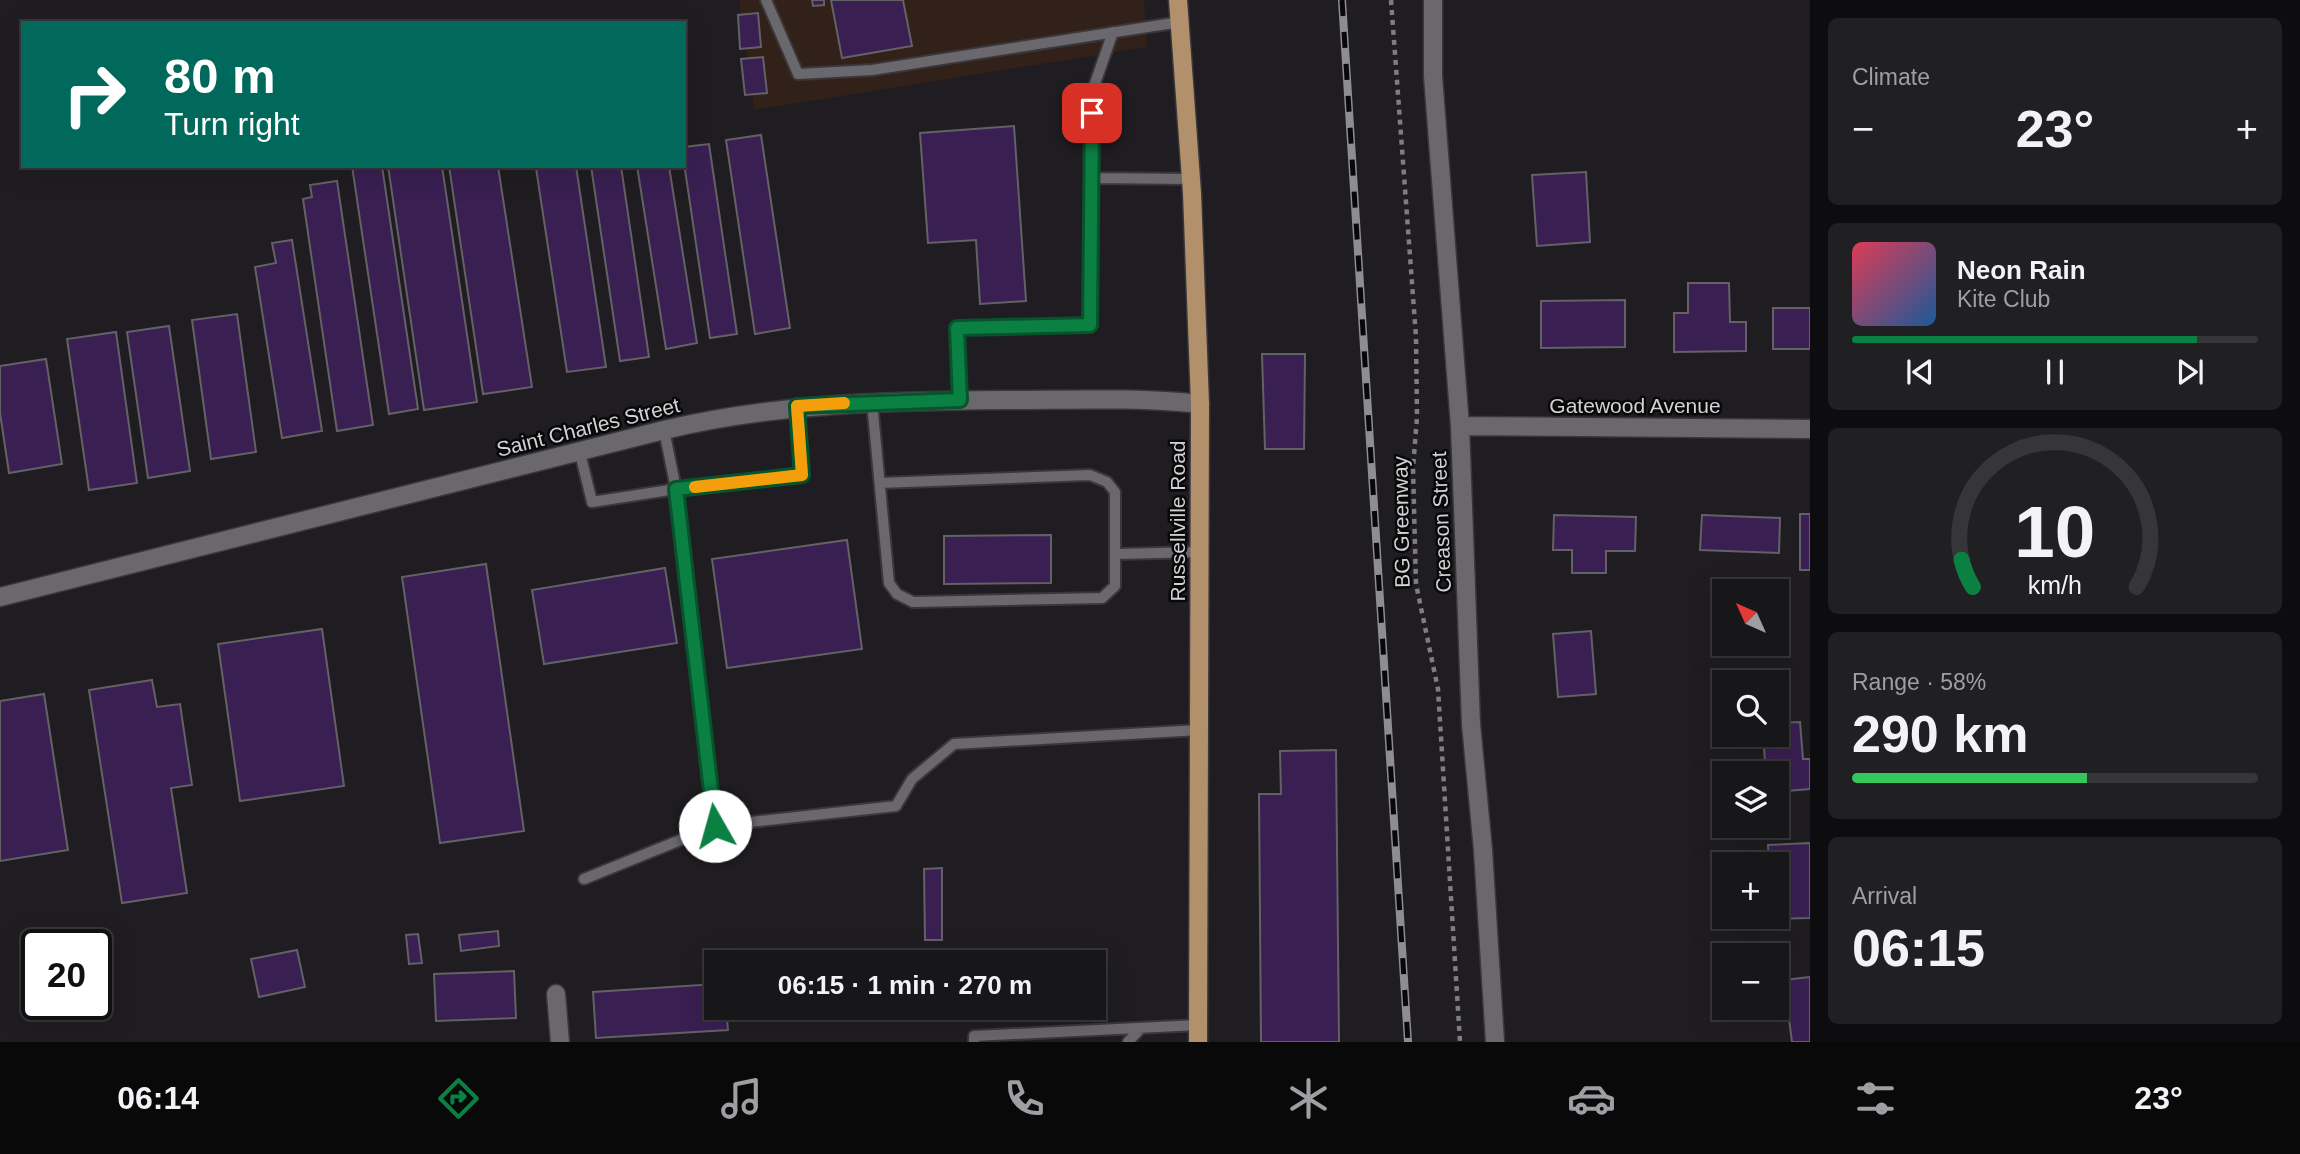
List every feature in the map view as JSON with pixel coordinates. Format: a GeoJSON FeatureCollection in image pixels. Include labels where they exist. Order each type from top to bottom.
{"type":"FeatureCollection","features":[{"type":"Feature","properties":{"kind":"main road","name":"Russellville Road"},"geometry":{"type":"LineString","coordinates":[[1178,0],[1191,179],[1200,404],[1198,1034]]}},
{"type":"Feature","properties":{"kind":"street","name":"Creason Street"},"geometry":{"type":"LineString","coordinates":[[1433,0],[1433,76],[1460,426],[1471,724],[1483,850],[1495,1042]]}},
{"type":"Feature","properties":{"kind":"street","name":"Saint Charles Street"},"geometry":{"type":"LineString","coordinates":[[0,597],[664,430],[751,412],[797,406],[960,400],[1155,399],[1200,404]]}},
{"type":"Feature","properties":{"kind":"street","name":"Gatewood Avenue"},"geometry":{"type":"LineString","coordinates":[[1460,426],[1810,429]]}},
{"type":"Feature","properties":{"kind":"street"},"geometry":{"type":"LineString","coordinates":[[556,994],[560,1042]]}},
{"type":"Feature","properties":{"kind":"lane"},"geometry":{"type":"LineString","coordinates":[[766,0],[798,74],[872,69],[1180,22]]}},
{"type":"Feature","properties":{"kind":"lane"},"geometry":{"type":"LineString","coordinates":[[960,400],[957,328],[1090,325],[1092,92],[1113,32]]}},
{"type":"Feature","properties":{"kind":"lane"},"geometry":{"type":"LineString","coordinates":[[1091,177],[1191,179]]}},
{"type":"Feature","properties":{"kind":"lane"},"geometry":{"type":"LineString","coordinates":[[872,402],[889,583],[897,594],[913,602],[1102,598],[1115,586],[1115,492],[1107,482],[1090,475],[880,483]]}},
{"type":"Feature","properties":{"kind":"lane"},"geometry":{"type":"LineString","coordinates":[[580,453],[592,502],[676,489],[802,475],[797,406]]}},
{"type":"Feature","properties":{"kind":"lane"},"geometry":{"type":"LineString","coordinates":[[664,430],[676,489],[715,826]]}},
{"type":"Feature","properties":{"kind":"lane"},"geometry":{"type":"LineString","coordinates":[[1117,554],[1199,552]]}},
{"type":"Feature","properties":{"kind":"lane"},"geometry":{"type":"LineString","coordinates":[[584,879],[715,826],[897,806],[912,779],[954,744],[1199,730]]}},
{"type":"Feature","properties":{"kind":"lane"},"geometry":{"type":"LineString","coordinates":[[974,1042],[974,1036],[1139,1030],[1198,1034]]}},
{"type":"Feature","properties":{"kind":"lane"},"geometry":{"type":"LineString","coordinates":[[1128,1042],[1139,1030]]}},
{"type":"Feature","properties":{"kind":"path","name":"BG Greenway"},"geometry":{"type":"LineString","coordinates":[[1391,0],[1416,337],[1417,417],[1413,468],[1416,584],[1438,689],[1460,1042]]}},
{"type":"Feature","properties":{"kind":"shaded area"},"geometry":{"type":"Polygon","coordinates":[[[739,0],[1144,0],[1147,47],[754,110],[739,0]]]}},
{"type":"Feature","properties":{"kind":"building"},"geometry":{"type":"Polygon","coordinates":[[[812,0],[824,0],[824,5],[813,6],[812,0]]]}},
{"type":"Feature","properties":{"kind":"building"},"geometry":{"type":"Polygon","coordinates":[[[831,0],[903,0],[912,46],[842,58],[831,0]]]}},
{"type":"Feature","properties":{"kind":"building"},"geometry":{"type":"Polygon","coordinates":[[[758,13],[761,47],[740,49],[738,15],[758,13]]]}},
{"type":"Feature","properties":{"kind":"building"},"geometry":{"type":"Polygon","coordinates":[[[763,57],[767,93],[745,95],[741,59],[763,57]]]}},
{"type":"Feature","properties":{"kind":"building"},"geometry":{"type":"Polygon","coordinates":[[[1014,126],[1026,301],[980,304],[976,240],[928,243],[920,133],[1014,126]]]}},
{"type":"Feature","properties":{"kind":"building"},"geometry":{"type":"Polygon","coordinates":[[[761,135],[790,328],[755,334],[726,140],[761,135]]]}},
{"type":"Feature","properties":{"kind":"building"},"geometry":{"type":"Polygon","coordinates":[[[709,144],[737,334],[710,338],[685,168],[686,147],[709,144]]]}},
{"type":"Feature","properties":{"kind":"building"},"geometry":{"type":"Polygon","coordinates":[[[352,168],[382,168],[418,409],[389,414],[352,168]]]}},
{"type":"Feature","properties":{"kind":"building"},"geometry":{"type":"Polygon","coordinates":[[[388,168],[442,168],[477,402],[424,410],[388,168]]]}},
{"type":"Feature","properties":{"kind":"building"},"geometry":{"type":"Polygon","coordinates":[[[449,168],[498,168],[532,387],[483,394],[449,168]]]}},
{"type":"Feature","properties":{"kind":"building"},"geometry":{"type":"Polygon","coordinates":[[[536,168],[576,168],[606,367],[567,372],[536,168]]]}},
{"type":"Feature","properties":{"kind":"building"},"geometry":{"type":"Polygon","coordinates":[[[591,168],[621,168],[649,357],[620,361],[591,168]]]}},
{"type":"Feature","properties":{"kind":"building"},"geometry":{"type":"Polygon","coordinates":[[[637,168],[669,168],[697,343],[666,349],[637,168]]]}},
{"type":"Feature","properties":{"kind":"building"},"geometry":{"type":"Polygon","coordinates":[[[1586,172],[1590,242],[1537,246],[1532,175],[1586,172]]]}},
{"type":"Feature","properties":{"kind":"building"},"geometry":{"type":"Polygon","coordinates":[[[337,181],[373,425],[337,431],[303,199],[312,197],[310,185],[337,181]]]}},
{"type":"Feature","properties":{"kind":"building"},"geometry":{"type":"Polygon","coordinates":[[[292,240],[322,431],[282,438],[255,267],[276,263],[272,243],[292,240]]]}},
{"type":"Feature","properties":{"kind":"building"},"geometry":{"type":"Polygon","coordinates":[[[1688,283],[1729,283],[1730,322],[1746,322],[1746,351],[1674,352],[1674,313],[1688,313],[1688,283]]]}},
{"type":"Feature","properties":{"kind":"building"},"geometry":{"type":"Polygon","coordinates":[[[1625,300],[1625,347],[1541,348],[1541,301],[1625,300]]]}},
{"type":"Feature","properties":{"kind":"building"},"geometry":{"type":"Polygon","coordinates":[[[1773,308],[1810,308],[1810,349],[1773,349],[1773,308]]]}},
{"type":"Feature","properties":{"kind":"building"},"geometry":{"type":"Polygon","coordinates":[[[237,314],[256,452],[211,459],[192,320],[237,314]]]}},
{"type":"Feature","properties":{"kind":"building"},"geometry":{"type":"Polygon","coordinates":[[[169,326],[190,471],[148,478],[127,332],[169,326]]]}},
{"type":"Feature","properties":{"kind":"building"},"geometry":{"type":"Polygon","coordinates":[[[116,332],[137,483],[89,490],[67,339],[116,332]]]}},
{"type":"Feature","properties":{"kind":"building"},"geometry":{"type":"Polygon","coordinates":[[[1262,354],[1305,354],[1304,449],[1265,449],[1262,354]]]}},
{"type":"Feature","properties":{"kind":"building"},"geometry":{"type":"Polygon","coordinates":[[[46,359],[62,464],[9,473],[0,413],[0,366],[46,359]]]}},
{"type":"Feature","properties":{"kind":"building"},"geometry":{"type":"Polygon","coordinates":[[[1800,514],[1810,514],[1810,570],[1800,570],[1800,514]]]}},
{"type":"Feature","properties":{"kind":"building"},"geometry":{"type":"Polygon","coordinates":[[[1554,515],[1636,517],[1635,551],[1606,551],[1606,573],[1572,573],[1572,550],[1553,550],[1554,515]]]}},
{"type":"Feature","properties":{"kind":"building"},"geometry":{"type":"Polygon","coordinates":[[[1702,515],[1780,518],[1779,553],[1700,550],[1702,515]]]}},
{"type":"Feature","properties":{"kind":"building"},"geometry":{"type":"Polygon","coordinates":[[[1051,535],[1051,583],[944,584],[944,536],[1051,535]]]}},
{"type":"Feature","properties":{"kind":"building"},"geometry":{"type":"Polygon","coordinates":[[[847,540],[862,649],[727,668],[712,559],[847,540]]]}},
{"type":"Feature","properties":{"kind":"building"},"geometry":{"type":"Polygon","coordinates":[[[486,564],[524,831],[440,843],[402,577],[486,564]]]}},
{"type":"Feature","properties":{"kind":"building"},"geometry":{"type":"Polygon","coordinates":[[[665,568],[677,643],[544,664],[532,590],[665,568]]]}},
{"type":"Feature","properties":{"kind":"building"},"geometry":{"type":"Polygon","coordinates":[[[322,629],[344,786],[240,801],[218,644],[322,629]]]}},
{"type":"Feature","properties":{"kind":"building"},"geometry":{"type":"Polygon","coordinates":[[[1591,631],[1596,694],[1558,697],[1553,634],[1591,631]]]}},
{"type":"Feature","properties":{"kind":"building"},"geometry":{"type":"Polygon","coordinates":[[[152,680],[157,707],[180,704],[192,785],[171,788],[187,893],[122,903],[89,690],[152,680]]]}},
{"type":"Feature","properties":{"kind":"building"},"geometry":{"type":"Polygon","coordinates":[[[44,694],[68,850],[0,861],[0,701],[44,694]]]}},
{"type":"Feature","properties":{"kind":"building"},"geometry":{"type":"Polygon","coordinates":[[[1789,722],[1800,722],[1803,759],[1810,759],[1810,789],[1789,791],[1789,761],[1765,761],[1764,747],[1789,747],[1789,722]]]}},
{"type":"Feature","properties":{"kind":"building"},"geometry":{"type":"Polygon","coordinates":[[[1336,750],[1339,1042],[1261,1042],[1259,794],[1281,794],[1280,751],[1336,750]]]}},
{"type":"Feature","properties":{"kind":"building"},"geometry":{"type":"Polygon","coordinates":[[[1810,843],[1810,918],[1789,919],[1789,852],[1768,852],[1768,845],[1810,843]]]}},
{"type":"Feature","properties":{"kind":"building"},"geometry":{"type":"Polygon","coordinates":[[[942,868],[942,940],[925,940],[924,869],[942,868]]]}},
{"type":"Feature","properties":{"kind":"building"},"geometry":{"type":"Polygon","coordinates":[[[498,931],[499,946],[461,951],[459,935],[498,931]]]}},
{"type":"Feature","properties":{"kind":"building"},"geometry":{"type":"Polygon","coordinates":[[[418,934],[422,963],[409,964],[406,935],[418,934]]]}},
{"type":"Feature","properties":{"kind":"building"},"geometry":{"type":"Polygon","coordinates":[[[297,950],[305,987],[259,997],[251,959],[297,950]]]}},
{"type":"Feature","properties":{"kind":"building"},"geometry":{"type":"Polygon","coordinates":[[[514,971],[516,1018],[436,1021],[434,974],[514,971]]]}},
{"type":"Feature","properties":{"kind":"building"},"geometry":{"type":"Polygon","coordinates":[[[1810,977],[1810,1042],[1792,1042],[1789,979],[1810,977]]]}},
{"type":"Feature","properties":{"kind":"building"},"geometry":{"type":"Polygon","coordinates":[[[704,985],[704,1020],[727,1020],[728,1030],[596,1038],[593,992],[704,985]]]}},
{"type":"Feature","properties":{"kind":"railway"},"geometry":{"type":"LineString","coordinates":[[1342,0],[1408,1042]]}},
{"type":"Feature","properties":{"kind":"slow traffic"},"geometry":{"type":"LineString","coordinates":[[695,487],[802,475],[797,406],[844,403]]}},
{"type":"Feature","properties":{"kind":"route"},"geometry":{"type":"LineString","coordinates":[[715,826],[676,489],[802,475],[797,406],[960,400],[957,328],[1090,325],[1092,113]]}}]}
